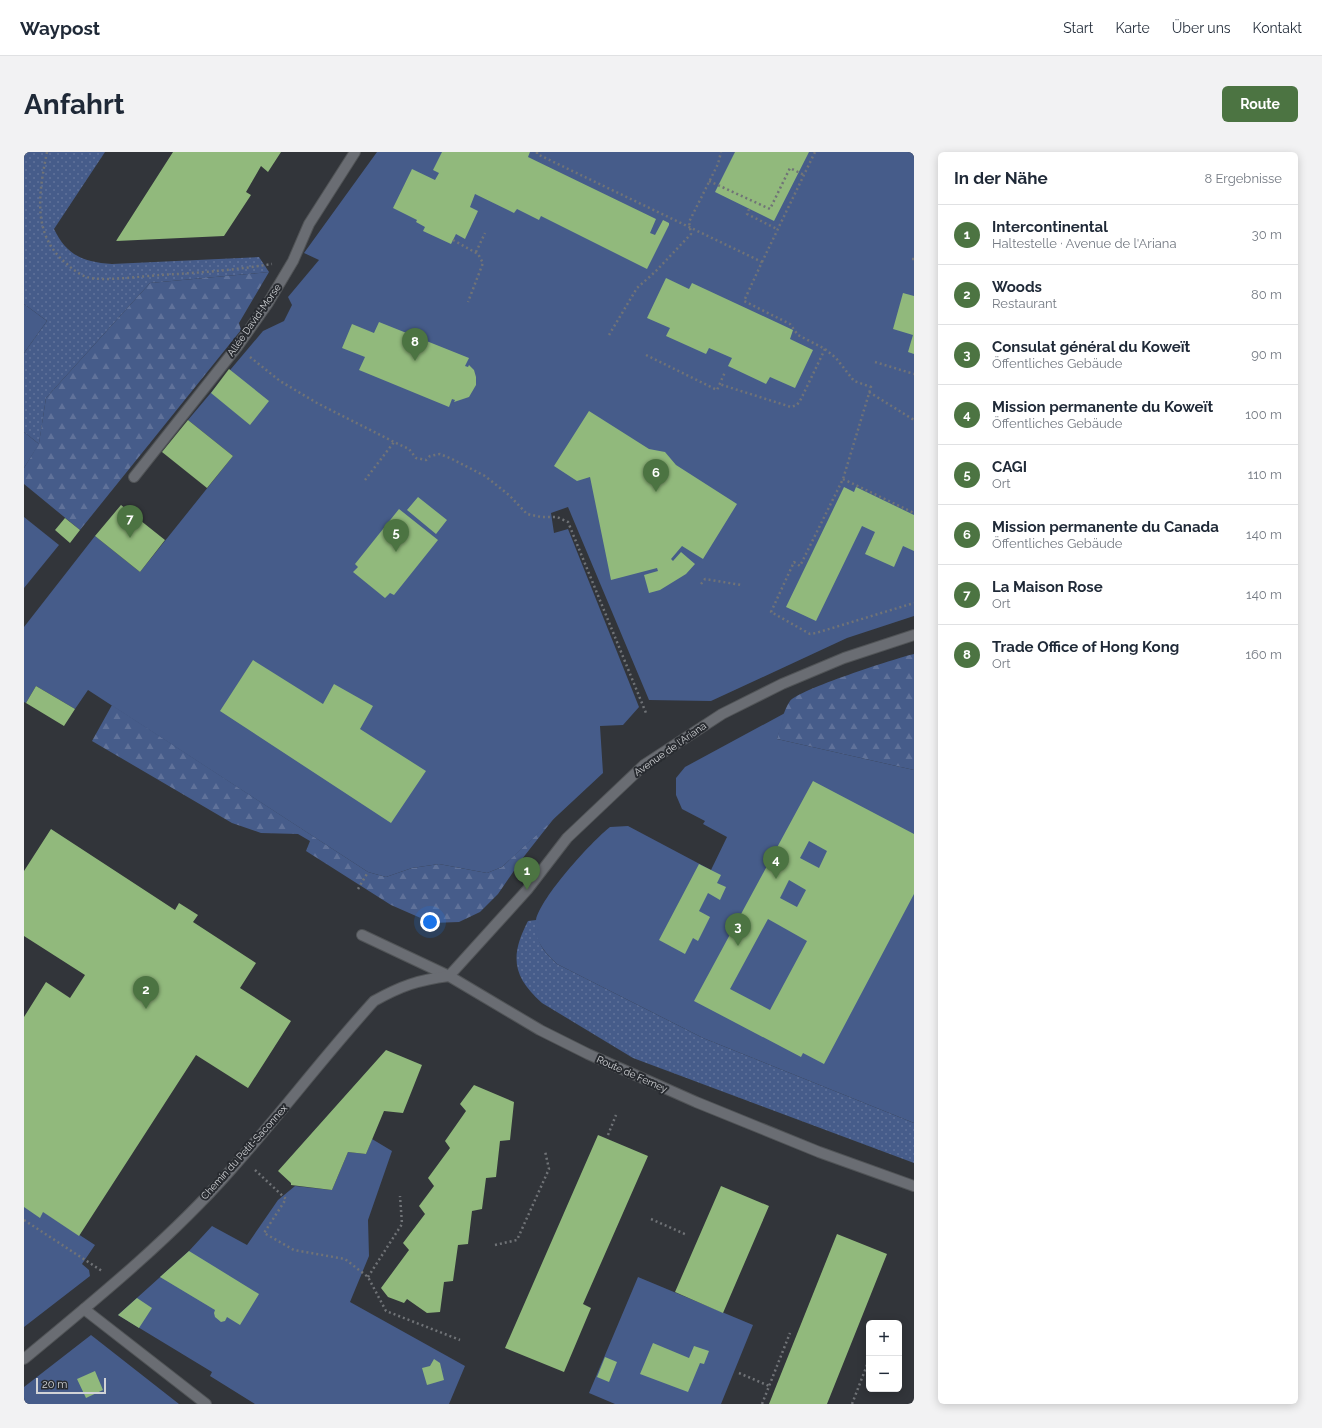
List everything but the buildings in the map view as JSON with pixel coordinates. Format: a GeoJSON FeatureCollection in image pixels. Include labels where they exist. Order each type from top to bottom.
{"type":"FeatureCollection","features":[{"type":"Feature","properties":{"kind":"street","name":"Allée David-Morse"},"geometry":{"type":"LineString","coordinates":[[134,477],[237,347],[268,303],[293,261],[309,224],[355,152]]}},
{"type":"Feature","properties":{"kind":"street","name":"Avenue de l'Ariana"},"geometry":{"type":"LineString","coordinates":[[449,976],[518,900],[567,838],[644,765],[722,714],[782,684],[844,658],[914,635]]}},
{"type":"Feature","properties":{"kind":"street","name":"Route de Ferney"},"geometry":{"type":"LineString","coordinates":[[362,935],[449,976],[540,1030],[588,1054],[696,1102],[819,1152],[914,1186]]}},
{"type":"Feature","properties":{"kind":"street","name":"Chemin du Petit-Saconnex"},"geometry":{"type":"LineString","coordinates":[[24,1359],[159,1243],[229,1173],[374,1001],[397,988],[423,979],[449,976]]}},
{"type":"Feature","properties":{"kind":"street"},"geometry":{"type":"LineString","coordinates":[[84,1309],[206,1404]]}},
{"type":"Feature","properties":{"kind":"path"},"geometry":{"type":"LineString","coordinates":[[47,152],[41,182],[40,214],[45,238],[56,256],[71,268],[88,278],[115,278],[202,272],[293,261]]}},
{"type":"Feature","properties":{"kind":"path"},"geometry":{"type":"LineString","coordinates":[[537,152],[537,154],[762,262]]}},
{"type":"Feature","properties":{"kind":"path"},"geometry":{"type":"LineString","coordinates":[[609,335],[637,288],[655,272],[691,234],[689,222],[718,164],[721,152]]}},
{"type":"Feature","properties":{"kind":"path"},"geometry":{"type":"LineString","coordinates":[[815,152],[744,301],[790,324],[798,335],[825,348],[836,358],[854,381],[871,387],[843,478],[800,566],[794,562],[771,612],[810,634],[914,603]]}},
{"type":"Feature","properties":{"kind":"path"},"geometry":{"type":"LineString","coordinates":[[709,181],[770,209],[790,168],[804,175]]}},
{"type":"Feature","properties":{"kind":"path"},"geometry":{"type":"LineString","coordinates":[[749,209],[747,214],[777,229]]}},
{"type":"Feature","properties":{"kind":"path"},"geometry":{"type":"LineString","coordinates":[[476,252],[485,233]]}},
{"type":"Feature","properties":{"kind":"path"},"geometry":{"type":"LineString","coordinates":[[453,240],[476,252],[483,263],[468,302]]}},
{"type":"Feature","properties":{"kind":"path"},"geometry":{"type":"LineString","coordinates":[[237,347],[280,381],[317,403],[409,449],[416,458],[426,460],[430,456],[440,454],[485,476],[509,495],[528,514],[541,517],[557,517],[568,522],[646,713]]}},
{"type":"Feature","properties":{"kind":"path"},"geometry":{"type":"LineString","coordinates":[[719,384],[791,407],[797,405],[825,348]]}},
{"type":"Feature","properties":{"kind":"path"},"geometry":{"type":"LineString","coordinates":[[646,355],[717,390],[725,372]]}},
{"type":"Feature","properties":{"kind":"path"},"geometry":{"type":"LineString","coordinates":[[876,362],[914,374]]}},
{"type":"Feature","properties":{"kind":"path"},"geometry":{"type":"LineString","coordinates":[[869,392],[914,420]]}},
{"type":"Feature","properties":{"kind":"path"},"geometry":{"type":"LineString","coordinates":[[365,480],[394,442]]}},
{"type":"Feature","properties":{"kind":"path"},"geometry":{"type":"LineString","coordinates":[[843,478],[914,513]]}},
{"type":"Feature","properties":{"kind":"path"},"geometry":{"type":"LineString","coordinates":[[701,584],[705,579],[741,585]]}},
{"type":"Feature","properties":{"kind":"path"},"geometry":{"type":"LineString","coordinates":[[358,889],[368,872]]}},
{"type":"Feature","properties":{"kind":"path"},"geometry":{"type":"LineString","coordinates":[[608,1134],[616,1115]]}},
{"type":"Feature","properties":{"kind":"path"},"geometry":{"type":"LineString","coordinates":[[495,1245],[517,1240],[549,1168],[545,1151]]}},
{"type":"Feature","properties":{"kind":"path"},"geometry":{"type":"LineString","coordinates":[[255,1170],[286,1199],[264,1233],[294,1250],[345,1259],[368,1276],[386,1311],[460,1340]]}},
{"type":"Feature","properties":{"kind":"path"},"geometry":{"type":"LineString","coordinates":[[368,1276],[402,1224],[400,1196]]}},
{"type":"Feature","properties":{"kind":"path"},"geometry":{"type":"LineString","coordinates":[[651,1219],[687,1234]]}},
{"type":"Feature","properties":{"kind":"path"},"geometry":{"type":"LineString","coordinates":[[24,1220],[102,1271]]}},
{"type":"Feature","properties":{"kind":"path"},"geometry":{"type":"LineString","coordinates":[[762,1404],[790,1333]]}},
{"type":"Feature","properties":{"kind":"path"},"geometry":{"type":"LineString","coordinates":[[852,1404],[866,1368]]}},
{"type":"Feature","properties":{"kind":"path"},"geometry":{"type":"LineString","coordinates":[[739,1373],[769,1386]]}},
{"type":"Feature","properties":{"kind":"green space"},"geometry":{"type":"Polygon","coordinates":[[[24,152],[105,152],[54,229],[65,246],[77,256],[93,261],[112,264],[259,257],[269,272],[150,283],[46,398],[39,444],[24,432],[24,353],[47,321],[24,304],[24,152]]]}},
{"type":"Feature","properties":{"kind":"green space"},"geometry":{"type":"Polygon","coordinates":[[[377,152],[914,152],[914,616],[847,638],[711,701],[649,700],[568,507],[551,513],[554,533],[568,529],[639,707],[623,725],[600,726],[603,773],[502,867],[487,873],[439,864],[412,868],[386,877],[368,872],[88,690],[75,709],[36,686],[26,703],[24,702],[24,627],[95,536],[140,572],[233,456],[188,420],[263,331],[284,321],[292,305],[288,297],[319,260],[304,253],[377,152]]]}},
{"type":"Feature","properties":{"kind":"green space"},"geometry":{"type":"Polygon","coordinates":[[[269,272],[239,323],[241,330],[80,530],[24,484],[24,468],[39,443],[46,398],[150,283],[269,272]]]}},
{"type":"Feature","properties":{"kind":"green space"},"geometry":{"type":"Polygon","coordinates":[[[24,304],[47,321],[24,353],[24,304]]]}},
{"type":"Feature","properties":{"kind":"green space"},"geometry":{"type":"Polygon","coordinates":[[[24,432],[39,444],[24,468],[24,432]]]}},
{"type":"Feature","properties":{"kind":"green space"},"geometry":{"type":"Polygon","coordinates":[[[24,517],[59,545],[24,588],[24,517]]]}},
{"type":"Feature","properties":{"kind":"green space"},"geometry":{"type":"Polygon","coordinates":[[[914,654],[914,770],[777,739],[785,709],[790,701],[797,696],[828,682],[888,661],[914,654]]]}},
{"type":"Feature","properties":{"kind":"green space"},"geometry":{"type":"Polygon","coordinates":[[[112,705],[368,872],[386,877],[412,868],[439,864],[487,873],[502,867],[555,817],[522,859],[498,894],[480,912],[459,922],[432,923],[391,905],[306,851],[310,841],[298,834],[261,833],[232,823],[92,741],[112,705]]]}},
{"type":"Feature","properties":{"kind":"green space"},"geometry":{"type":"Polygon","coordinates":[[[785,713],[777,739],[914,770],[914,1123],[703,1038],[557,964],[540,945],[536,933],[536,920],[547,898],[568,870],[610,827],[628,826],[711,870],[727,837],[703,824],[705,821],[682,809],[676,795],[676,778],[685,767],[785,713]]]}},
{"type":"Feature","properties":{"kind":"green space"},"geometry":{"type":"Polygon","coordinates":[[[536,920],[541,945],[547,954],[557,964],[703,1038],[914,1123],[914,1163],[633,1058],[542,1003],[525,984],[517,965],[518,945],[522,933],[528,921],[536,920]]]}},
{"type":"Feature","properties":{"kind":"green space"},"geometry":{"type":"Polygon","coordinates":[[[372,1139],[392,1151],[368,1220],[369,1256],[350,1302],[465,1366],[449,1404],[255,1404],[210,1376],[212,1372],[118,1315],[189,1251],[212,1226],[247,1245],[278,1200],[295,1186],[332,1190],[348,1152],[366,1154],[372,1139]]]}},
{"type":"Feature","properties":{"kind":"green space"},"geometry":{"type":"Polygon","coordinates":[[[24,1199],[95,1245],[82,1264],[89,1270],[90,1276],[24,1327],[24,1199]]]}},
{"type":"Feature","properties":{"kind":"green space"},"geometry":{"type":"Polygon","coordinates":[[[638,1277],[753,1325],[721,1404],[615,1404],[589,1393],[638,1277]]]}},
{"type":"Feature","properties":{"kind":"green space"},"geometry":{"type":"Polygon","coordinates":[[[91,1335],[179,1404],[24,1404],[24,1387],[91,1335]]]}},
{"type":"Feature","properties":{"kind":"place","name":"Trade Office of Hong Kong"},"geometry":{"type":"Point","coordinates":[415,361]}},
{"type":"Feature","properties":{"kind":"place","name":"Mission permanente du Canada"},"geometry":{"type":"Point","coordinates":[656,492]}},
{"type":"Feature","properties":{"kind":"place","name":"La Maison Rose"},"geometry":{"type":"Point","coordinates":[130,538]}},
{"type":"Feature","properties":{"kind":"place","name":"CAGI"},"geometry":{"type":"Point","coordinates":[396,552]}},
{"type":"Feature","properties":{"kind":"place","name":"Mission permanente du Koweït"},"geometry":{"type":"Point","coordinates":[776,879]}},
{"type":"Feature","properties":{"kind":"place","name":"Intercontinental"},"geometry":{"type":"Point","coordinates":[527,890]}},
{"type":"Feature","properties":{"kind":"place","name":"Consulat général du Koweït"},"geometry":{"type":"Point","coordinates":[738,946]}},
{"type":"Feature","properties":{"kind":"place","name":"Woods"},"geometry":{"type":"Point","coordinates":[146,1009]}}]}
